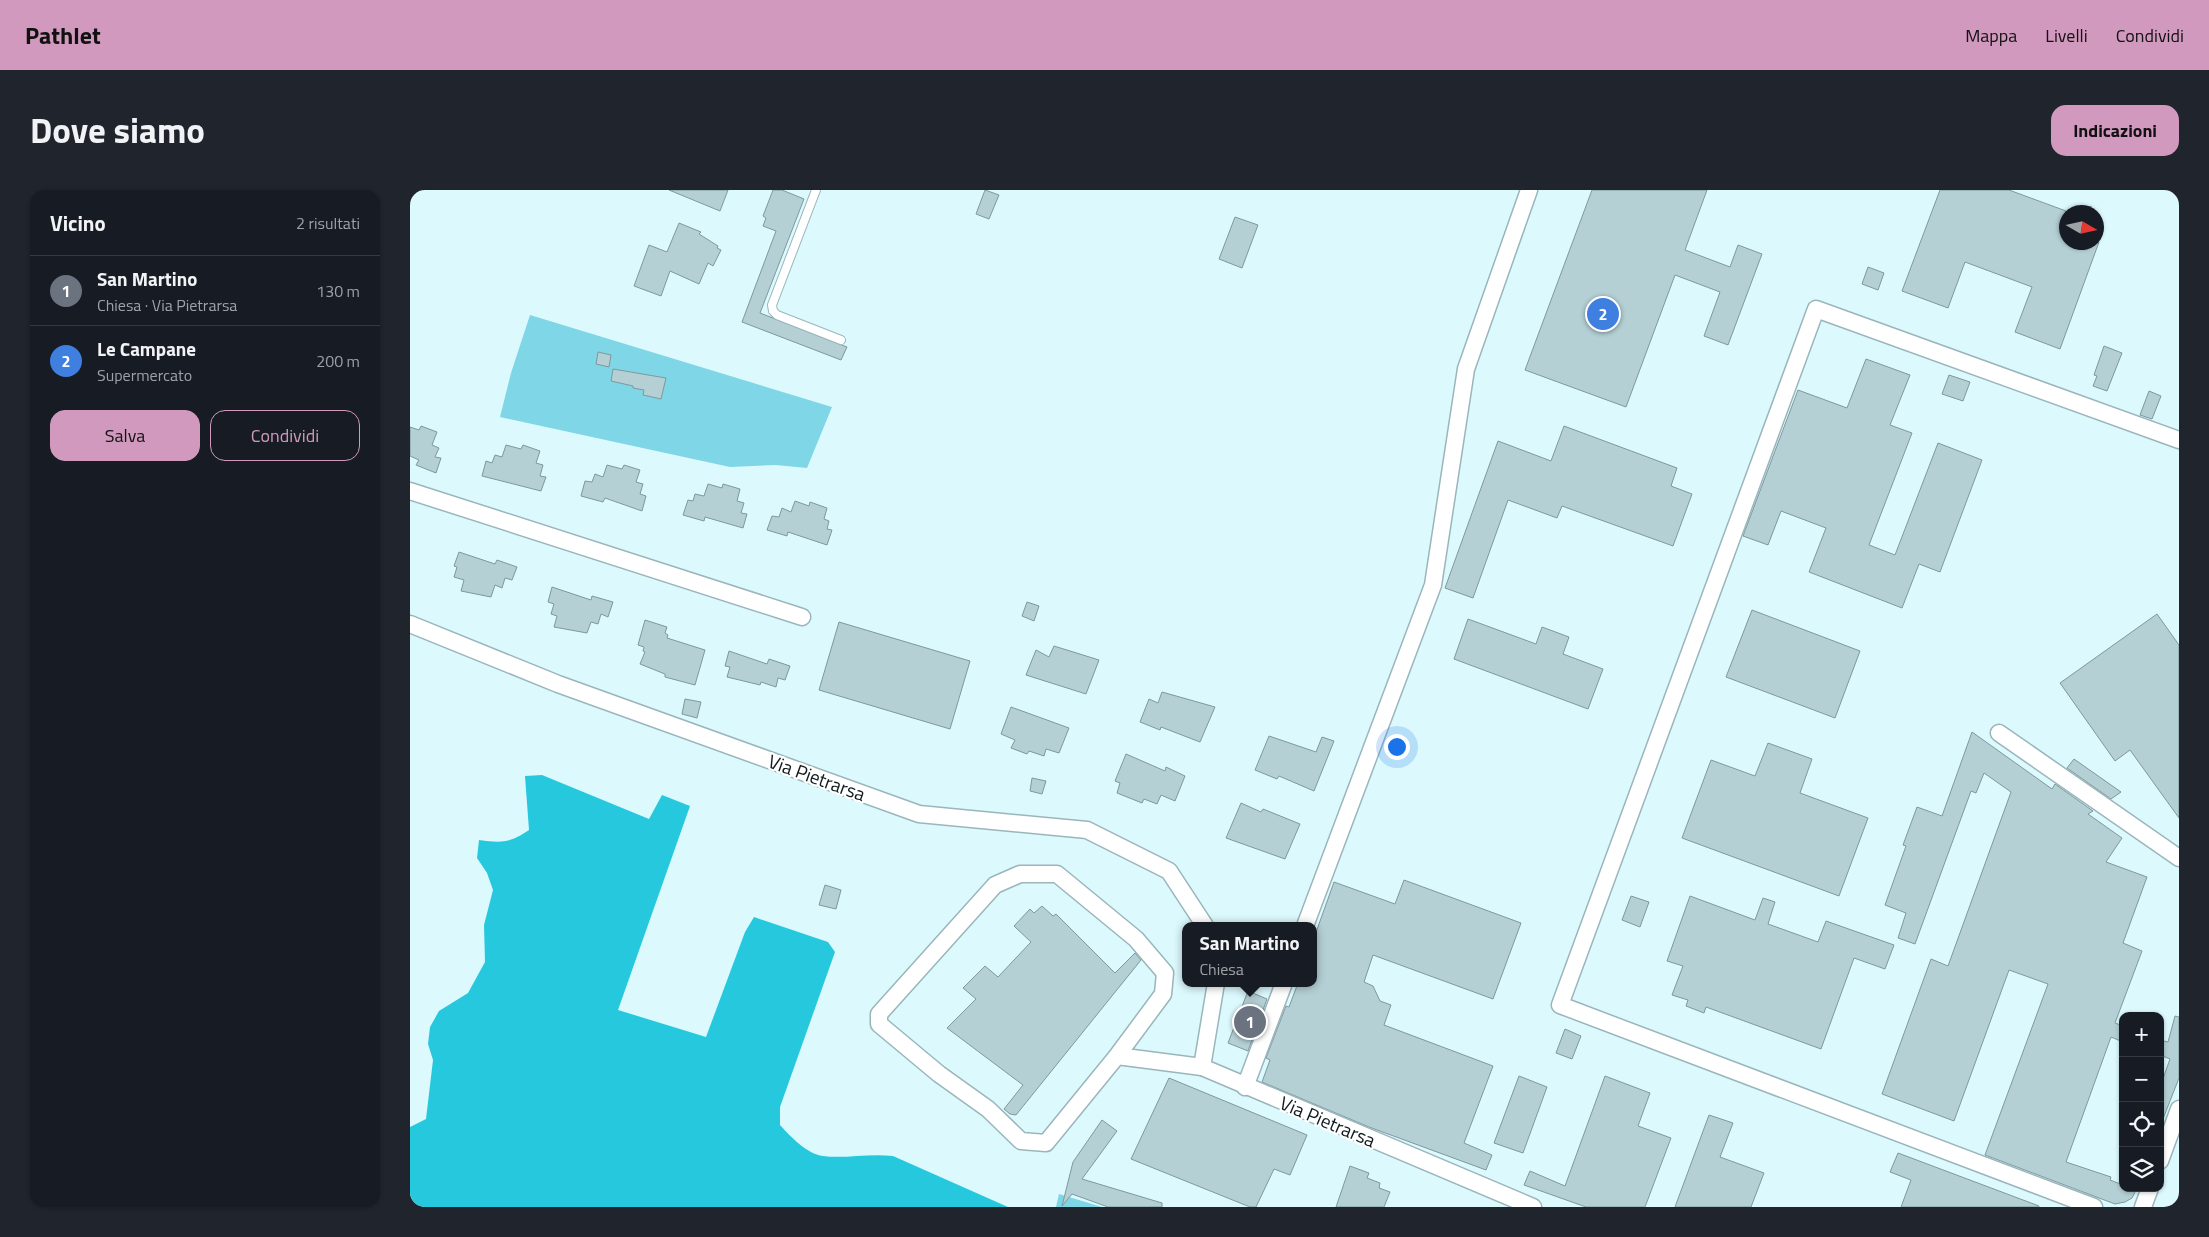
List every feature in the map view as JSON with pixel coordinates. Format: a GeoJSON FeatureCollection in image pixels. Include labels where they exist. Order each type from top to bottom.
{"type":"FeatureCollection","features":[{"type":"Feature","properties":{"kind":"street"},"geometry":{"type":"LineString","coordinates":[[1307,922],[1434,584],[1466,369],[1529,190]]}},
{"type":"Feature","properties":{"kind":"street"},"geometry":{"type":"LineString","coordinates":[[2094,1207],[1560,1005],[1816,309],[2179,440]]}},
{"type":"Feature","properties":{"kind":"street"},"geometry":{"type":"LineString","coordinates":[[410,492],[802,616]]}},
{"type":"Feature","properties":{"kind":"street","name":"Via Pietrarsa"},"geometry":{"type":"LineString","coordinates":[[410,624],[558,684],[919,814],[1086,830],[1169,871],[1202,922]]}},
{"type":"Feature","properties":{"kind":"street"},"geometry":{"type":"LineString","coordinates":[[1998,733],[2179,858]]}},
{"type":"Feature","properties":{"kind":"street"},"geometry":{"type":"LineString","coordinates":[[1020,874],[1058,874],[1136,939],[1165,973],[1163,994],[1117,1056],[1046,1143],[1021,1141],[988,1109],[939,1074],[892,1036],[879,1024],[879,1014],[995,886],[1020,874]]}},
{"type":"Feature","properties":{"kind":"street"},"geometry":{"type":"LineString","coordinates":[[1202,1067],[1215,987]]}},
{"type":"Feature","properties":{"kind":"street"},"geometry":{"type":"LineString","coordinates":[[1245,1087],[1282,987]]}},
{"type":"Feature","properties":{"kind":"street","name":"Via Pietrarsa"},"geometry":{"type":"LineString","coordinates":[[1117,1056],[1202,1067],[1245,1087],[1533,1207]]}},
{"type":"Feature","properties":{"kind":"street"},"geometry":{"type":"LineString","coordinates":[[2164,1150],[2179,1109]]}},
{"type":"Feature","properties":{"kind":"street"},"geometry":{"type":"LineString","coordinates":[[2144,1207],[2149,1192]]}},
{"type":"Feature","properties":{"kind":"lane"},"geometry":{"type":"LineString","coordinates":[[816,190],[772,306],[773,311],[777,315],[841,340]]}},
{"type":"Feature","properties":{"kind":"shaded area"},"geometry":{"type":"Polygon","coordinates":[[[530,315],[832,407],[807,468],[776,465],[730,467],[500,417],[511,373],[530,315]]]}},
{"type":"Feature","properties":{"kind":"shaded area"},"geometry":{"type":"Polygon","coordinates":[[[542,775],[649,819],[662,795],[690,806],[618,1010],[706,1037],[745,932],[754,917],[828,942],[835,952],[780,1107],[780,1125],[800,1144],[817,1155],[831,1157],[893,1156],[1008,1207],[410,1207],[410,1127],[426,1119],[433,1060],[428,1044],[430,1027],[439,1011],[468,993],[485,962],[484,925],[493,890],[487,873],[477,858],[479,840],[494,842],[511,840],[529,830],[525,776],[542,775]]]}},
{"type":"Feature","properties":{"kind":"shaded area"},"geometry":{"type":"Polygon","coordinates":[[[1059,1194],[1102,1207],[1056,1207],[1059,1194]]]}},
{"type":"Feature","properties":{"kind":"building"},"geometry":{"type":"Polygon","coordinates":[[[669,190],[728,190],[720,211],[669,190]]]}},
{"type":"Feature","properties":{"kind":"building"},"geometry":{"type":"Polygon","coordinates":[[[773,190],[782,190],[804,199],[760,313],[847,347],[841,360],[742,322],[776,231],[763,226],[766,218],[763,216],[773,190]]]}},
{"type":"Feature","properties":{"kind":"building"},"geometry":{"type":"Polygon","coordinates":[[[985,190],[999,195],[989,219],[976,214],[985,190]]]}},
{"type":"Feature","properties":{"kind":"building"},"geometry":{"type":"Polygon","coordinates":[[[1592,190],[1707,190],[1685,250],[1730,267],[1738,245],[1762,254],[1728,345],[1704,336],[1720,292],[1675,275],[1626,407],[1525,370],[1592,190]]]}},
{"type":"Feature","properties":{"kind":"building"},"geometry":{"type":"Polygon","coordinates":[[[1940,190],[2009,190],[2059,208],[2059,250],[2096,250],[2060,349],[2015,332],[2032,287],[1965,262],[1948,308],[1902,291],[1940,190]]]}},
{"type":"Feature","properties":{"kind":"building"},"geometry":{"type":"Polygon","coordinates":[[[1235,217],[1258,225],[1242,268],[1219,259],[1235,217]]]}},
{"type":"Feature","properties":{"kind":"building"},"geometry":{"type":"Polygon","coordinates":[[[679,223],[701,232],[699,234],[718,246],[717,248],[721,250],[713,266],[708,263],[699,284],[670,271],[661,296],[634,286],[649,245],[667,252],[679,223]]]}},
{"type":"Feature","properties":{"kind":"building"},"geometry":{"type":"Polygon","coordinates":[[[1868,267],[1884,273],[1878,290],[1862,284],[1868,267]]]}},
{"type":"Feature","properties":{"kind":"building"},"geometry":{"type":"Polygon","coordinates":[[[2104,346],[2122,353],[2107,391],[2093,386],[2097,376],[2094,375],[2104,346]]]}},
{"type":"Feature","properties":{"kind":"building"},"geometry":{"type":"Polygon","coordinates":[[[598,352],[611,355],[609,367],[596,364],[598,352]]]}},
{"type":"Feature","properties":{"kind":"building"},"geometry":{"type":"Polygon","coordinates":[[[1866,359],[1910,375],[1890,425],[1912,433],[1869,545],[1895,555],[1938,443],[1982,460],[1940,572],[1919,564],[1902,608],[1809,572],[1826,528],[1781,511],[1768,545],[1743,536],[1798,390],[1847,408],[1866,359]]]}},
{"type":"Feature","properties":{"kind":"building"},"geometry":{"type":"Polygon","coordinates":[[[613,369],[666,378],[661,399],[643,395],[644,390],[633,388],[633,386],[611,381],[613,369]]]}},
{"type":"Feature","properties":{"kind":"building"},"geometry":{"type":"Polygon","coordinates":[[[1949,375],[1970,382],[1963,401],[1942,394],[1949,375]]]}},
{"type":"Feature","properties":{"kind":"building"},"geometry":{"type":"Polygon","coordinates":[[[2149,391],[2161,396],[2152,419],[2140,415],[2149,391]]]}},
{"type":"Feature","properties":{"kind":"building"},"geometry":{"type":"Polygon","coordinates":[[[421,426],[437,432],[432,445],[439,448],[435,457],[441,458],[436,473],[416,465],[419,460],[410,456],[410,427],[419,430],[421,426]]]}},
{"type":"Feature","properties":{"kind":"building"},"geometry":{"type":"Polygon","coordinates":[[[1564,426],[1677,468],[1671,486],[1692,494],[1673,546],[1562,506],[1557,518],[1508,500],[1473,598],[1445,588],[1498,441],[1551,461],[1564,426]]]}},
{"type":"Feature","properties":{"kind":"building"},"geometry":{"type":"Polygon","coordinates":[[[506,445],[521,449],[523,445],[540,451],[536,463],[543,465],[540,476],[546,477],[541,491],[482,476],[486,461],[492,463],[495,455],[502,457],[506,445]]]}},
{"type":"Feature","properties":{"kind":"building"},"geometry":{"type":"Polygon","coordinates":[[[607,465],[622,469],[624,465],[640,470],[636,482],[643,484],[640,494],[646,496],[642,511],[605,498],[603,502],[581,496],[585,481],[592,482],[595,474],[603,477],[607,465]]]}},
{"type":"Feature","properties":{"kind":"building"},"geometry":{"type":"Polygon","coordinates":[[[708,484],[722,488],[723,484],[740,489],[737,501],[744,503],[741,513],[747,514],[743,528],[705,517],[704,521],[683,515],[688,500],[693,501],[695,494],[704,496],[708,484]]]}},
{"type":"Feature","properties":{"kind":"building"},"geometry":{"type":"Polygon","coordinates":[[[795,501],[809,506],[810,502],[827,508],[824,519],[829,521],[827,529],[832,530],[827,545],[788,532],[787,536],[767,530],[772,516],[779,517],[782,508],[791,512],[795,501]]]}},
{"type":"Feature","properties":{"kind":"building"},"geometry":{"type":"Polygon","coordinates":[[[459,552],[495,564],[497,560],[517,567],[512,580],[505,578],[502,588],[495,585],[491,597],[461,591],[464,580],[454,577],[457,567],[454,566],[459,552]]]}},
{"type":"Feature","properties":{"kind":"building"},"geometry":{"type":"Polygon","coordinates":[[[552,587],[591,600],[592,596],[613,602],[608,617],[601,614],[598,624],[591,622],[587,633],[554,627],[557,616],[551,614],[554,604],[548,602],[552,587]]]}},
{"type":"Feature","properties":{"kind":"building"},"geometry":{"type":"Polygon","coordinates":[[[1027,602],[1039,606],[1034,621],[1022,616],[1027,602]]]}},
{"type":"Feature","properties":{"kind":"building"},"geometry":{"type":"Polygon","coordinates":[[[1752,610],[1860,651],[1835,718],[1726,677],[1752,610]]]}},
{"type":"Feature","properties":{"kind":"building"},"geometry":{"type":"Polygon","coordinates":[[[2157,614],[2179,645],[2179,818],[2130,750],[2115,761],[2060,683],[2157,614]]]}},
{"type":"Feature","properties":{"kind":"building"},"geometry":{"type":"Polygon","coordinates":[[[1468,619],[1536,644],[1542,627],[1569,637],[1563,654],[1603,669],[1588,709],[1454,659],[1468,619]]]}},
{"type":"Feature","properties":{"kind":"building"},"geometry":{"type":"Polygon","coordinates":[[[645,620],[667,627],[665,633],[668,635],[667,638],[705,650],[695,685],[665,677],[665,674],[640,664],[645,652],[643,651],[644,647],[638,645],[645,620]]]}},
{"type":"Feature","properties":{"kind":"building"},"geometry":{"type":"Polygon","coordinates":[[[839,622],[970,661],[950,729],[819,690],[839,622]]]}},
{"type":"Feature","properties":{"kind":"building"},"geometry":{"type":"Polygon","coordinates":[[[1054,646],[1099,660],[1086,694],[1026,675],[1036,650],[1049,657],[1054,646]]]}},
{"type":"Feature","properties":{"kind":"building"},"geometry":{"type":"Polygon","coordinates":[[[729,651],[767,664],[769,659],[790,666],[785,680],[778,678],[776,687],[761,682],[760,685],[727,677],[730,667],[725,666],[729,651]]]}},
{"type":"Feature","properties":{"kind":"building"},"geometry":{"type":"Polygon","coordinates":[[[1162,692],[1215,707],[1200,742],[1161,727],[1160,730],[1140,722],[1149,699],[1158,703],[1162,692]]]}},
{"type":"Feature","properties":{"kind":"building"},"geometry":{"type":"Polygon","coordinates":[[[685,699],[701,702],[697,718],[682,714],[685,699]]]}},
{"type":"Feature","properties":{"kind":"building"},"geometry":{"type":"Polygon","coordinates":[[[1011,707],[1069,728],[1059,753],[1046,749],[1044,756],[1029,751],[1027,754],[1011,748],[1015,740],[1001,734],[1011,707]]]}},
{"type":"Feature","properties":{"kind":"building"},"geometry":{"type":"Polygon","coordinates":[[[1972,732],[2052,789],[2055,784],[2093,811],[2088,814],[2122,838],[2106,862],[2147,877],[2123,943],[2142,951],[2115,1023],[2119,1024],[2119,1040],[2111,1037],[2066,1162],[2111,1177],[2110,1180],[2119,1183],[2119,1192],[2135,1192],[2132,1198],[2125,1202],[2115,1204],[1985,1155],[2048,984],[2009,970],[1954,1121],[1882,1094],[1931,959],[1948,966],[2011,792],[1984,773],[1976,793],[1971,791],[1915,944],[1898,938],[1906,913],[1885,905],[1906,846],[1903,845],[1917,807],[1942,816],[1972,732]]]}},
{"type":"Feature","properties":{"kind":"building"},"geometry":{"type":"Polygon","coordinates":[[[1269,736],[1316,752],[1322,737],[1334,741],[1314,791],[1279,776],[1277,779],[1255,770],[1269,736]]]}},
{"type":"Feature","properties":{"kind":"building"},"geometry":{"type":"Polygon","coordinates":[[[1768,743],[1812,759],[1800,793],[1868,818],[1839,896],[1682,838],[1711,760],[1755,776],[1768,743]]]}},
{"type":"Feature","properties":{"kind":"building"},"geometry":{"type":"Polygon","coordinates":[[[1126,754],[1165,771],[1166,767],[1185,776],[1175,801],[1161,795],[1157,804],[1144,799],[1142,803],[1117,793],[1120,783],[1115,781],[1126,754]]]}},
{"type":"Feature","properties":{"kind":"building"},"geometry":{"type":"Polygon","coordinates":[[[2074,759],[2121,792],[2111,799],[2067,768],[2074,759]]]}},
{"type":"Feature","properties":{"kind":"building"},"geometry":{"type":"Polygon","coordinates":[[[1032,778],[1046,781],[1042,794],[1030,791],[1032,778]]]}},
{"type":"Feature","properties":{"kind":"building"},"geometry":{"type":"Polygon","coordinates":[[[1241,803],[1261,812],[1263,809],[1300,824],[1285,859],[1226,838],[1241,803]]]}},
{"type":"Feature","properties":{"kind":"building"},"geometry":{"type":"Polygon","coordinates":[[[1404,880],[1521,923],[1493,999],[1373,955],[1364,982],[1373,986],[1380,1001],[1391,1005],[1384,1025],[1493,1066],[1464,1143],[1492,1155],[1486,1170],[1369,1127],[1262,1082],[1270,1060],[1266,1058],[1286,1006],[1289,1007],[1296,987],[1317,987],[1317,930],[1334,882],[1395,904],[1404,880]]]}},
{"type":"Feature","properties":{"kind":"building"},"geometry":{"type":"Polygon","coordinates":[[[825,885],[841,890],[836,909],[819,905],[825,885]]]}},
{"type":"Feature","properties":{"kind":"building"},"geometry":{"type":"Polygon","coordinates":[[[1631,896],[1649,902],[1640,927],[1622,920],[1631,896]]]}},
{"type":"Feature","properties":{"kind":"building"},"geometry":{"type":"Polygon","coordinates":[[[1690,896],[1755,920],[1763,898],[1775,902],[1768,924],[1818,942],[1826,921],[1894,945],[1885,969],[1854,958],[1821,1049],[1706,1007],[1704,1013],[1686,1006],[1688,1000],[1672,995],[1683,966],[1667,961],[1690,896]]]}},
{"type":"Feature","properties":{"kind":"building"},"geometry":{"type":"Polygon","coordinates":[[[1042,906],[1053,916],[1056,914],[1115,973],[1135,953],[1141,960],[1016,1115],[1010,1114],[1004,1109],[1023,1085],[947,1028],[976,999],[963,988],[985,966],[998,977],[1031,942],[1014,926],[1030,909],[1034,913],[1042,906]]]}},
{"type":"Feature","properties":{"kind":"building"},"geometry":{"type":"Polygon","coordinates":[[[1248,991],[1267,999],[1248,1051],[1228,1043],[1248,991]]]}},
{"type":"Feature","properties":{"kind":"building"},"geometry":{"type":"Polygon","coordinates":[[[2175,1016],[2179,1017],[2179,1078],[2164,1116],[2164,1076],[2170,1059],[2164,1057],[2164,1041],[2168,1042],[2175,1016]]]}},
{"type":"Feature","properties":{"kind":"building"},"geometry":{"type":"Polygon","coordinates":[[[1565,1029],[1581,1036],[1572,1059],[1556,1053],[1565,1029]]]}},
{"type":"Feature","properties":{"kind":"building"},"geometry":{"type":"Polygon","coordinates":[[[1519,1076],[1547,1087],[1523,1153],[1494,1143],[1519,1076]]]}},
{"type":"Feature","properties":{"kind":"building"},"geometry":{"type":"Polygon","coordinates":[[[1605,1076],[1650,1093],[1638,1126],[1671,1138],[1645,1207],[1586,1207],[1524,1185],[1530,1171],[1565,1186],[1605,1076]]]}},
{"type":"Feature","properties":{"kind":"building"},"geometry":{"type":"Polygon","coordinates":[[[1169,1078],[1307,1135],[1290,1175],[1274,1169],[1256,1207],[1250,1207],[1131,1159],[1169,1078]]]}},
{"type":"Feature","properties":{"kind":"building"},"geometry":{"type":"Polygon","coordinates":[[[1709,1115],[1733,1123],[1720,1157],[1764,1173],[1751,1207],[1675,1207],[1709,1115]]]}},
{"type":"Feature","properties":{"kind":"building"},"geometry":{"type":"Polygon","coordinates":[[[1102,1120],[1117,1131],[1082,1179],[1162,1203],[1162,1207],[1108,1207],[1072,1194],[1062,1206],[1073,1162],[1102,1120]]]}},
{"type":"Feature","properties":{"kind":"building"},"geometry":{"type":"Polygon","coordinates":[[[1898,1153],[2039,1207],[1901,1207],[1911,1180],[1890,1172],[1898,1153]]]}},
{"type":"Feature","properties":{"kind":"building"},"geometry":{"type":"Polygon","coordinates":[[[1350,1166],[1369,1173],[1367,1178],[1380,1183],[1379,1188],[1390,1192],[1384,1207],[1336,1207],[1350,1166]]]}},
{"type":"Feature","properties":{"kind":"place","name":"Le Campane"},"geometry":{"type":"Point","coordinates":[1603,314]}},
{"type":"Feature","properties":{"kind":"place","name":"San Martino"},"geometry":{"type":"Point","coordinates":[1250,1022]}}]}
